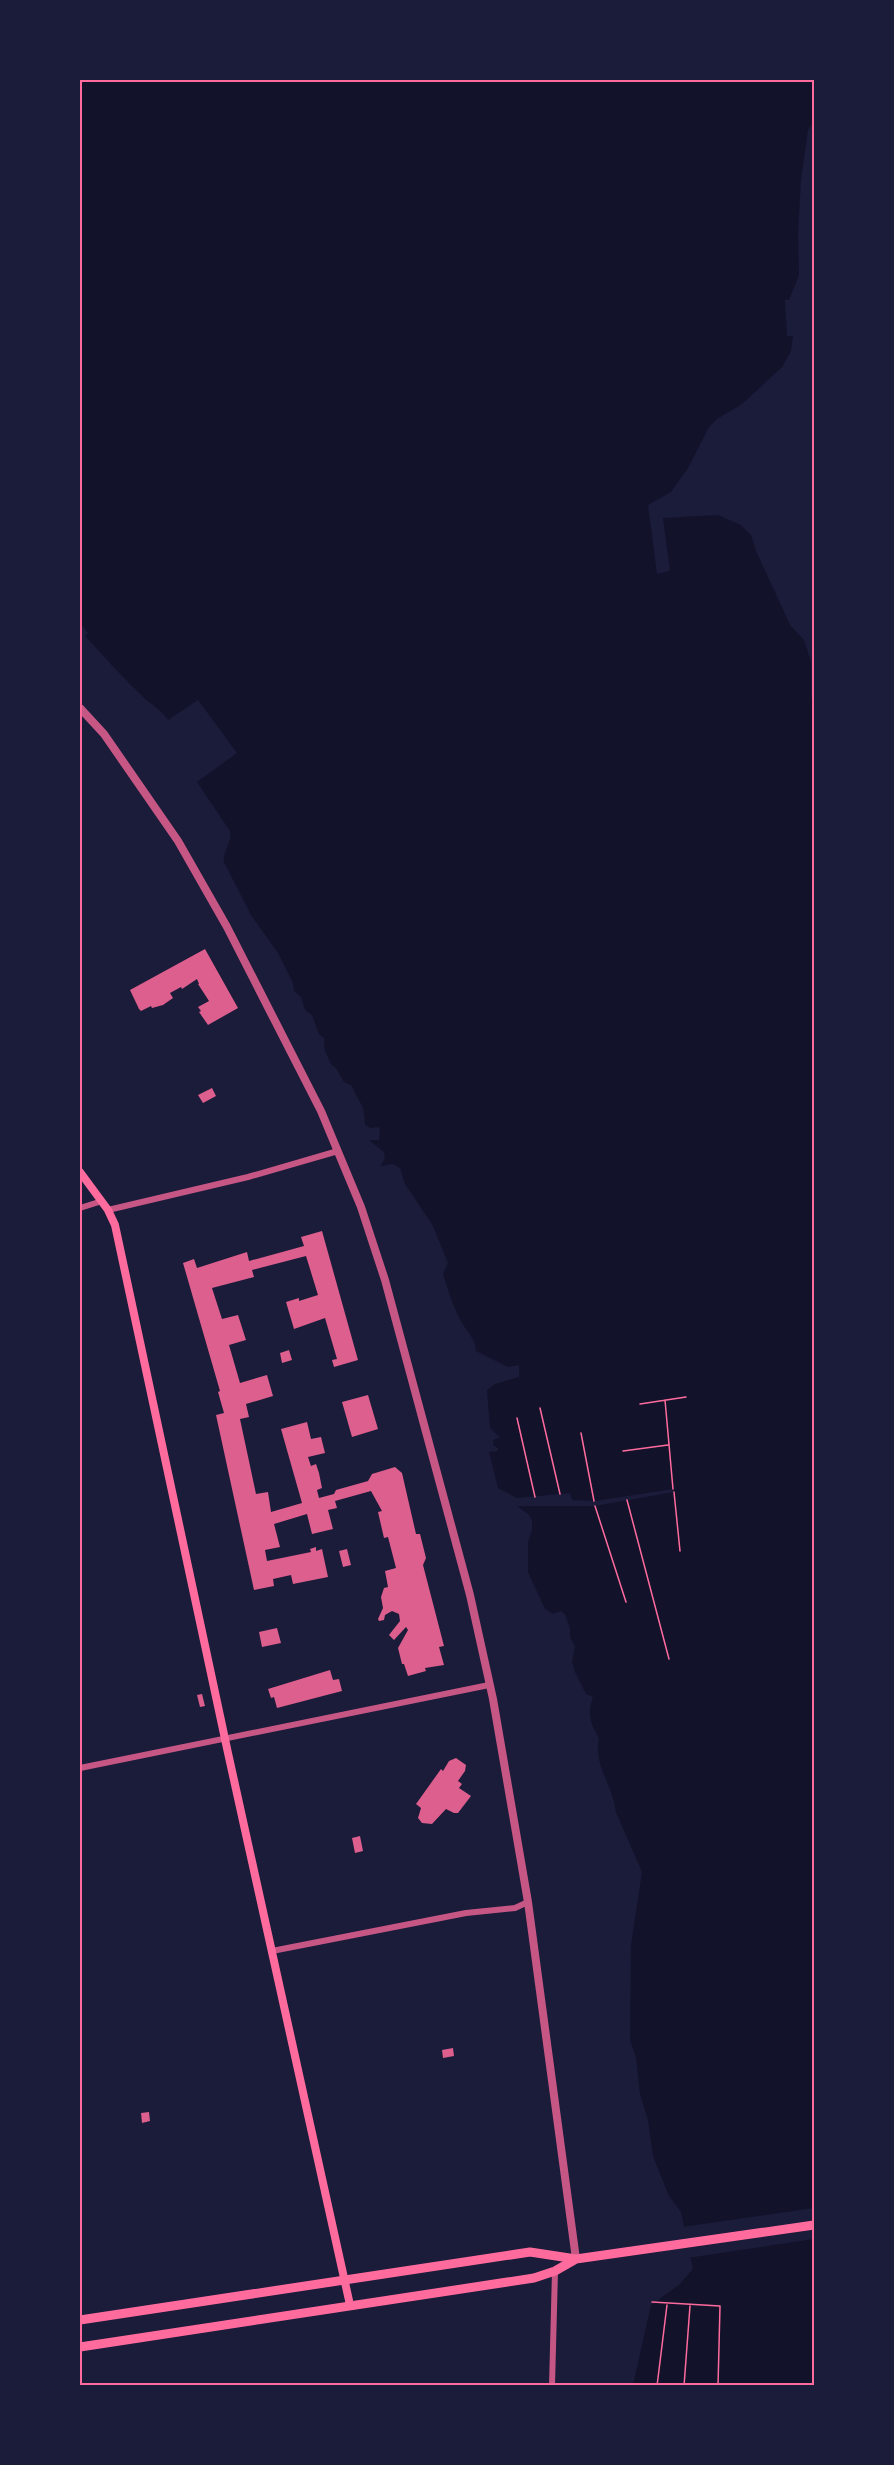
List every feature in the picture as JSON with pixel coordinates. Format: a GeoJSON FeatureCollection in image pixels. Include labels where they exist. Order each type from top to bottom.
{"type":"FeatureCollection","features":[{"type":"Feature","properties":{"kind":"main road"},"geometry":{"type":"LineString","coordinates":[[80,1172],[108,1210],[115,1225],[350,2305]]}},
{"type":"Feature","properties":{"kind":"main road"},"geometry":{"type":"LineString","coordinates":[[80,2320],[530,2252],[576,2259],[814,2225]]}},
{"type":"Feature","properties":{"kind":"main road"},"geometry":{"type":"LineString","coordinates":[[80,2347],[534,2278],[555,2271],[576,2259]]}},
{"type":"Feature","properties":{"kind":"street"},"geometry":{"type":"LineString","coordinates":[[80,708],[114,749],[199,874],[321,1111],[361,1207],[399,1330],[471,1595],[528,1902],[576,2259]]}},
{"type":"Feature","properties":{"kind":"street"},"geometry":{"type":"LineString","coordinates":[[108,1210],[248,1177],[338,1151]]}},
{"type":"Feature","properties":{"kind":"street"},"geometry":{"type":"LineString","coordinates":[[80,1208],[102,1201]]}},
{"type":"Feature","properties":{"kind":"street"},"geometry":{"type":"LineString","coordinates":[[80,1768],[489,1685]]}},
{"type":"Feature","properties":{"kind":"street"},"geometry":{"type":"LineString","coordinates":[[272,1951],[455,1915],[515,1908],[528,1902]]}},
{"type":"Feature","properties":{"kind":"street"},"geometry":{"type":"LineString","coordinates":[[552,2385],[555,2271]]}},
{"type":"Feature","properties":{"kind":"path"},"geometry":{"type":"LineString","coordinates":[[640,1404],[687,1397]]}},
{"type":"Feature","properties":{"kind":"path"},"geometry":{"type":"LineString","coordinates":[[665,1400],[673,1489]]}},
{"type":"Feature","properties":{"kind":"path"},"geometry":{"type":"LineString","coordinates":[[540,1408],[560,1494]]}},
{"type":"Feature","properties":{"kind":"path"},"geometry":{"type":"LineString","coordinates":[[517,1418],[535,1497]]}},
{"type":"Feature","properties":{"kind":"path"},"geometry":{"type":"LineString","coordinates":[[581,1434],[594,1501]]}},
{"type":"Feature","properties":{"kind":"path"},"geometry":{"type":"LineString","coordinates":[[623,1451],[669,1444]]}},
{"type":"Feature","properties":{"kind":"path"},"geometry":{"type":"LineString","coordinates":[[674,1492],[680,1551]]}},
{"type":"Feature","properties":{"kind":"path"},"geometry":{"type":"LineString","coordinates":[[627,1500],[669,1659]]}},
{"type":"Feature","properties":{"kind":"path"},"geometry":{"type":"LineString","coordinates":[[595,1506],[626,1602]]}},
{"type":"Feature","properties":{"kind":"path"},"geometry":{"type":"LineString","coordinates":[[652,2302],[720,2306],[718,2385]]}},
{"type":"Feature","properties":{"kind":"path"},"geometry":{"type":"LineString","coordinates":[[657,2385],[667,2304]]}},
{"type":"Feature","properties":{"kind":"path"},"geometry":{"type":"LineString","coordinates":[[684,2385],[690,2305]]}},
{"type":"Feature","properties":{"kind":"shaded area"},"geometry":{"type":"Polygon","coordinates":[[[80,80],[814,80],[814,120],[808,130],[801,179],[798,233],[799,275],[789,300],[785,300],[787,336],[793,336],[791,351],[782,367],[742,404],[717,419],[709,427],[688,468],[671,492],[648,505],[657,574],[670,571],[663,518],[718,515],[741,525],[751,535],[790,625],[804,640],[811,662],[811,696],[814,707],[814,2385],[633,2385],[651,2305],[679,2285],[693,2269],[681,2212],[669,2196],[653,2156],[648,2120],[640,2094],[636,2057],[630,2040],[631,1945],[642,1872],[616,1812],[601,1766],[599,1738],[590,1719],[593,1697],[586,1694],[575,1672],[572,1662],[575,1646],[570,1637],[565,1614],[561,1611],[553,1614],[545,1609],[528,1572],[528,1542],[532,1531],[532,1520],[517,1506],[517,1498],[498,1488],[489,1452],[498,1451],[498,1448],[493,1445],[493,1440],[500,1437],[490,1428],[487,1390],[495,1384],[519,1377],[519,1365],[508,1367],[476,1351],[473,1339],[453,1305],[443,1274],[448,1263],[433,1226],[405,1184],[400,1168],[393,1164],[381,1166],[385,1158],[384,1152],[369,1140],[379,1140],[380,1129],[365,1125],[363,1107],[352,1086],[344,1082],[331,1064],[325,1051],[324,1038],[319,1034],[312,1015],[305,1010],[301,997],[294,991],[293,983],[278,953],[251,915],[224,862],[230,831],[197,782],[237,753],[198,700],[168,720],[85,636],[88,633],[80,623],[80,80]]]}},
{"type":"Feature","properties":{"kind":"pier"},"geometry":{"type":"Polygon","coordinates":[[[673,1489],[674,1492],[595,1506],[517,1506],[517,1498],[570,1493],[572,1500],[594,1501],[673,1489]]]}},
{"type":"Feature","properties":{"kind":"pier"},"geometry":{"type":"Polygon","coordinates":[[[814,2208],[814,2239],[688,2258],[682,2227],[814,2208]]]}},
{"type":"Feature","properties":{"kind":"building"},"geometry":{"type":"Polygon","coordinates":[[[205,949],[238,1008],[208,1025],[198,1007],[209,1001],[197,979],[182,989],[181,987],[170,993],[173,998],[163,1005],[152,1008],[151,1006],[141,1011],[139,1009],[130,990],[205,949]]]}},
{"type":"Feature","properties":{"kind":"building"},"geometry":{"type":"Polygon","coordinates":[[[212,1088],[216,1096],[203,1103],[198,1095],[212,1088]]]}},
{"type":"Feature","properties":{"kind":"building"},"geometry":{"type":"Polygon","coordinates":[[[322,1231],[358,1360],[334,1367],[332,1360],[337,1359],[325,1318],[294,1329],[286,1302],[299,1298],[299,1301],[318,1295],[306,1256],[252,1270],[254,1277],[212,1288],[222,1319],[238,1315],[246,1340],[229,1345],[240,1383],[267,1375],[273,1396],[246,1404],[249,1417],[240,1419],[256,1494],[268,1492],[271,1512],[302,1503],[281,1429],[307,1422],[311,1439],[321,1437],[325,1453],[308,1457],[311,1466],[316,1464],[319,1473],[322,1488],[317,1490],[319,1498],[334,1494],[336,1490],[368,1481],[372,1474],[395,1467],[402,1473],[416,1534],[420,1534],[426,1558],[423,1565],[444,1646],[439,1647],[444,1665],[425,1668],[426,1671],[408,1676],[398,1648],[408,1630],[406,1627],[394,1640],[389,1635],[400,1621],[399,1614],[392,1611],[385,1615],[384,1620],[379,1621],[378,1619],[383,1608],[381,1597],[384,1588],[388,1587],[385,1571],[396,1568],[388,1537],[384,1538],[378,1512],[382,1511],[371,1491],[335,1501],[337,1508],[328,1510],[333,1529],[312,1534],[307,1514],[274,1524],[280,1547],[265,1550],[267,1561],[311,1552],[310,1549],[316,1547],[316,1551],[322,1549],[328,1577],[293,1584],[291,1575],[273,1579],[274,1586],[254,1590],[216,1415],[224,1413],[218,1392],[220,1391],[183,1263],[194,1259],[197,1268],[247,1252],[249,1261],[304,1246],[301,1237],[322,1231]]]}},
{"type":"Feature","properties":{"kind":"building"},"geometry":{"type":"Polygon","coordinates":[[[289,1350],[292,1360],[282,1363],[280,1353],[289,1350]]]}},
{"type":"Feature","properties":{"kind":"building"},"geometry":{"type":"Polygon","coordinates":[[[368,1395],[378,1429],[352,1437],[342,1402],[368,1395]]]}},
{"type":"Feature","properties":{"kind":"building"},"geometry":{"type":"Polygon","coordinates":[[[347,1549],[351,1565],[343,1567],[339,1551],[347,1549]]]}},
{"type":"Feature","properties":{"kind":"building"},"geometry":{"type":"Polygon","coordinates":[[[277,1628],[281,1643],[262,1647],[259,1632],[277,1628]]]}},
{"type":"Feature","properties":{"kind":"building"},"geometry":{"type":"Polygon","coordinates":[[[330,1670],[333,1680],[339,1679],[342,1691],[277,1708],[274,1697],[271,1698],[268,1689],[330,1670]]]}},
{"type":"Feature","properties":{"kind":"building"},"geometry":{"type":"Polygon","coordinates":[[[202,1694],[205,1706],[200,1707],[197,1695],[202,1694]]]}},
{"type":"Feature","properties":{"kind":"building"},"geometry":{"type":"Polygon","coordinates":[[[456,1758],[466,1765],[458,1781],[462,1784],[459,1788],[471,1796],[458,1813],[446,1809],[432,1824],[422,1823],[418,1818],[421,1808],[416,1804],[441,1769],[443,1771],[449,1761],[456,1758]]]}},
{"type":"Feature","properties":{"kind":"building"},"geometry":{"type":"Polygon","coordinates":[[[360,1836],[363,1851],[355,1853],[352,1838],[360,1836]]]}},
{"type":"Feature","properties":{"kind":"building"},"geometry":{"type":"Polygon","coordinates":[[[453,2048],[454,2056],[443,2058],[442,2050],[453,2048]]]}},
{"type":"Feature","properties":{"kind":"building"},"geometry":{"type":"Polygon","coordinates":[[[149,2112],[150,2121],[142,2123],[141,2113],[149,2112]]]}}]}
